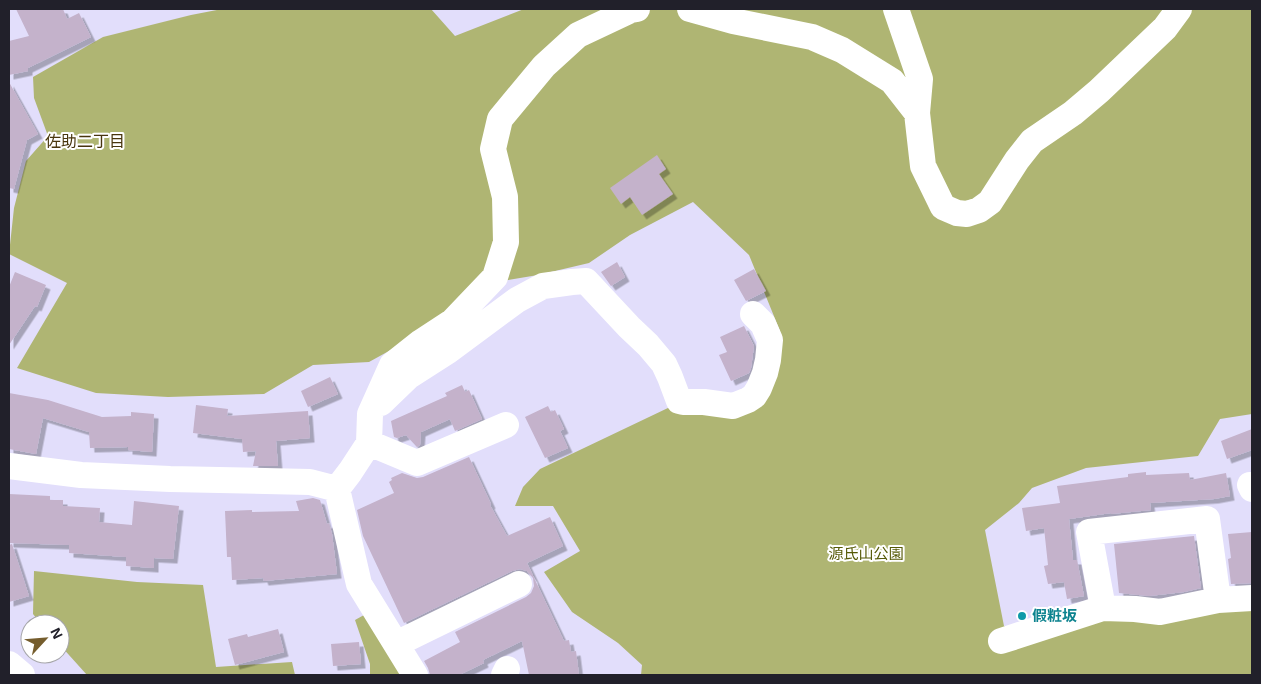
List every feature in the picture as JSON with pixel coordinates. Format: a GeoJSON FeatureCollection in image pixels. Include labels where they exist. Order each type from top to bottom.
{"type":"FeatureCollection","features":[{"type":"Feature","properties":{"kind":"street"},"geometry":{"type":"LineString","coordinates":[[337,489],[369,442],[370,414],[392,365],[421,342],[453,321],[495,277],[506,242],[505,197],[493,149],[500,119],[544,66],[578,35],[631,10],[637,9]]}},
{"type":"Feature","properties":{"kind":"street"},"geometry":{"type":"LineString","coordinates":[[690,9],[733,21],[812,36],[842,50],[892,81],[917,113]]}},
{"type":"Feature","properties":{"kind":"street"},"geometry":{"type":"LineString","coordinates":[[896,9],[920,79],[917,113],[923,166],[942,207],[957,213],[967,214],[979,210],[990,202],[1032,141],[1074,113],[1099,91],[1165,28],[1179,9]]}},
{"type":"Feature","properties":{"kind":"street"},"geometry":{"type":"LineString","coordinates":[[370,414],[408,376],[448,351],[517,300],[543,286],[586,281],[664,364],[679,401],[733,406],[754,396],[765,373],[768,360],[770,340],[763,324],[753,314]]}},
{"type":"Feature","properties":{"kind":"street"},"geometry":{"type":"LineString","coordinates":[[369,442],[417,463],[506,425]]}},
{"type":"Feature","properties":{"kind":"street"},"geometry":{"type":"LineString","coordinates":[[9,466],[81,475],[310,482],[337,489]]}},
{"type":"Feature","properties":{"kind":"street"},"geometry":{"type":"LineString","coordinates":[[337,489],[360,584],[415,675]]}},
{"type":"Feature","properties":{"kind":"street"},"geometry":{"type":"LineString","coordinates":[[1103,608],[1089,532],[1207,519],[1218,600]]}},
{"type":"Feature","properties":{"kind":"street"},"geometry":{"type":"LineString","coordinates":[[396,644],[519,584]]}},
{"type":"Feature","properties":{"kind":"street"},"geometry":{"type":"LineString","coordinates":[[1001,641],[1103,608],[1160,612],[1218,600],[1252,598]]}},
{"type":"Feature","properties":{"kind":"street"},"geometry":{"type":"LineString","coordinates":[[9,664],[22,675]]}},
{"type":"Feature","properties":{"kind":"green space","name":"源氏山公園"},"geometry":{"type":"Polygon","coordinates":[[[222,9],[431,9],[455,36],[524,9],[1252,9],[1252,414],[1220,419],[1198,456],[1086,468],[1032,488],[1019,503],[985,530],[1004,626],[1022,630],[1252,602],[1252,675],[641,675],[642,665],[618,643],[572,612],[544,572],[580,551],[553,506],[515,506],[523,487],[540,469],[670,407],[761,407],[780,331],[749,255],[693,202],[630,235],[589,263],[497,282],[427,330],[369,362],[313,365],[264,394],[168,397],[96,393],[17,368],[67,283],[9,254],[14,208],[26,161],[48,136],[34,98],[33,77],[103,37],[222,9]]]}},
{"type":"Feature","properties":{"kind":"green space"},"geometry":{"type":"Polygon","coordinates":[[[34,571],[137,582],[203,585],[216,667],[292,662],[295,675],[87,675],[70,656],[70,614],[33,614],[34,571]]]}},
{"type":"Feature","properties":{"kind":"green space"},"geometry":{"type":"Polygon","coordinates":[[[364,615],[403,675],[370,675],[370,664],[355,620],[364,615]]]}},
{"type":"Feature","properties":{"kind":"building"},"geometry":{"type":"Polygon","coordinates":[[[16,9],[63,9],[67,19],[79,13],[91,37],[28,68],[28,71],[9,75],[9,41],[29,36],[16,9]]]}},
{"type":"Feature","properties":{"kind":"building"},"geometry":{"type":"Polygon","coordinates":[[[9,82],[38,134],[27,140],[14,189],[9,188],[9,82]]]}},
{"type":"Feature","properties":{"kind":"building"},"geometry":{"type":"Polygon","coordinates":[[[657,155],[666,169],[659,174],[673,194],[642,215],[630,197],[621,204],[610,188],[657,155]]]}},
{"type":"Feature","properties":{"kind":"building"},"geometry":{"type":"Polygon","coordinates":[[[617,262],[625,277],[611,286],[601,272],[617,262]]]}},
{"type":"Feature","properties":{"kind":"building"},"geometry":{"type":"Polygon","coordinates":[[[754,269],[766,291],[746,301],[734,280],[754,269]]]}},
{"type":"Feature","properties":{"kind":"building"},"geometry":{"type":"Polygon","coordinates":[[[15,272],[46,285],[37,307],[35,306],[9,345],[9,287],[15,272]]]}},
{"type":"Feature","properties":{"kind":"building"},"geometry":{"type":"Polygon","coordinates":[[[744,326],[754,346],[751,368],[749,373],[731,381],[719,355],[727,352],[720,337],[744,326]]]}},
{"type":"Feature","properties":{"kind":"building"},"geometry":{"type":"Polygon","coordinates":[[[330,377],[338,394],[308,407],[301,391],[330,377]]]}},
{"type":"Feature","properties":{"kind":"building"},"geometry":{"type":"Polygon","coordinates":[[[462,385],[465,392],[469,390],[482,419],[455,431],[450,419],[421,432],[420,445],[417,447],[406,435],[394,437],[391,421],[447,396],[445,393],[462,385]]]}},
{"type":"Feature","properties":{"kind":"building"},"geometry":{"type":"Polygon","coordinates":[[[9,393],[48,400],[102,417],[131,416],[131,412],[154,414],[152,452],[128,450],[128,447],[90,448],[89,432],[43,418],[36,454],[9,449],[9,393]]]}},
{"type":"Feature","properties":{"kind":"building"},"geometry":{"type":"Polygon","coordinates":[[[196,405],[228,409],[227,416],[308,411],[310,438],[276,441],[278,466],[253,466],[256,451],[243,452],[242,439],[193,433],[196,405]]]}},
{"type":"Feature","properties":{"kind":"building"},"geometry":{"type":"Polygon","coordinates":[[[548,406],[551,412],[555,410],[564,429],[560,431],[568,448],[545,458],[525,417],[548,406]]]}},
{"type":"Feature","properties":{"kind":"building"},"geometry":{"type":"Polygon","coordinates":[[[1252,429],[1252,450],[1227,459],[1221,441],[1252,429]]]}},
{"type":"Feature","properties":{"kind":"building"},"geometry":{"type":"Polygon","coordinates":[[[469,457],[490,505],[507,536],[550,517],[563,546],[527,563],[564,641],[569,640],[571,652],[576,651],[579,675],[529,675],[522,641],[483,660],[484,663],[459,675],[430,675],[424,661],[460,642],[455,632],[526,597],[531,593],[534,586],[533,578],[527,571],[520,569],[512,571],[404,623],[363,536],[357,510],[394,493],[389,482],[392,480],[391,478],[402,473],[417,478],[423,477],[469,457]]]}},
{"type":"Feature","properties":{"kind":"building"},"geometry":{"type":"Polygon","coordinates":[[[1146,472],[1146,475],[1189,473],[1190,480],[1226,473],[1230,496],[1214,499],[1150,503],[1151,510],[1069,519],[1073,560],[1077,560],[1084,596],[1067,599],[1064,582],[1048,584],[1044,566],[1048,565],[1044,528],[1026,531],[1022,508],[1060,503],[1057,486],[1128,477],[1128,474],[1146,472]]]}},
{"type":"Feature","properties":{"kind":"building"},"geometry":{"type":"Polygon","coordinates":[[[9,494],[50,496],[50,500],[63,500],[63,506],[100,508],[99,522],[132,525],[134,501],[179,506],[173,559],[154,558],[154,568],[126,566],[126,557],[69,553],[69,545],[9,543],[9,494]]]}},
{"type":"Feature","properties":{"kind":"building"},"geometry":{"type":"Polygon","coordinates":[[[313,498],[320,500],[327,524],[329,523],[337,574],[264,581],[263,578],[232,580],[231,557],[227,557],[225,511],[299,511],[296,501],[313,498]]]}},
{"type":"Feature","properties":{"kind":"building"},"geometry":{"type":"Polygon","coordinates":[[[1252,532],[1252,583],[1231,584],[1228,559],[1231,558],[1228,534],[1252,532]]]}},
{"type":"Feature","properties":{"kind":"building"},"geometry":{"type":"Polygon","coordinates":[[[1194,536],[1201,588],[1149,596],[1119,593],[1114,544],[1194,536]]]}},
{"type":"Feature","properties":{"kind":"building"},"geometry":{"type":"Polygon","coordinates":[[[12,544],[29,596],[9,602],[9,545],[12,544]]]}},
{"type":"Feature","properties":{"kind":"building"},"geometry":{"type":"Polygon","coordinates":[[[278,629],[284,652],[235,665],[228,639],[247,634],[248,637],[278,629]]]}},
{"type":"Feature","properties":{"kind":"building"},"geometry":{"type":"Polygon","coordinates":[[[359,642],[361,664],[333,666],[331,644],[359,642]]]}},
{"type":"Feature","properties":{"kind":"place","name":"假粧坂"},"geometry":{"type":"Point","coordinates":[1022,616]}},
{"type":"Feature","properties":{"kind":"district","name":"佐助二丁目"},"geometry":{"type":"Point","coordinates":[85,141]}}]}
